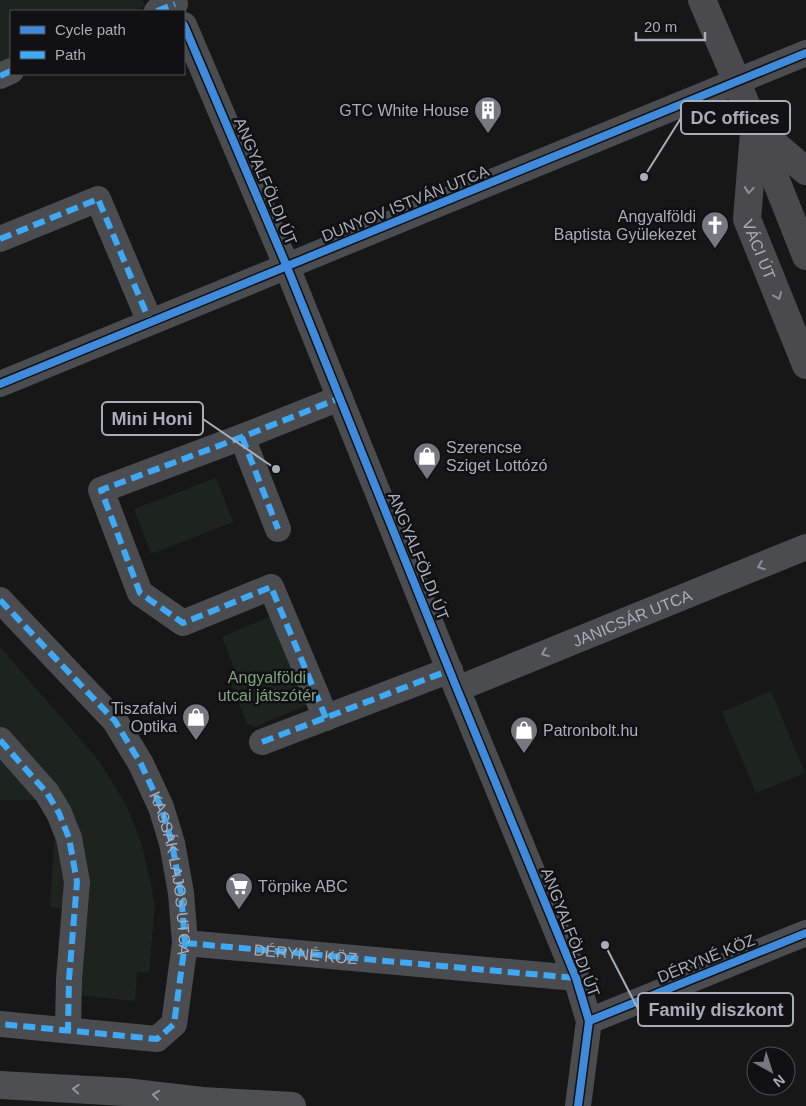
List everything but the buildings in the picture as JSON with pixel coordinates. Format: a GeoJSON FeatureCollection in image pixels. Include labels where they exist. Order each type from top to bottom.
{"type":"FeatureCollection","features":[{"type":"Feature","properties":{"kind":"main road","name":"VÁCI ÚT"},"geometry":{"type":"LineString","coordinates":[[702,0],[737,82],[806,256]]}},
{"type":"Feature","properties":{"kind":"main road","name":"VÁCI ÚT"},"geometry":{"type":"LineString","coordinates":[[755,127],[806,171]]}},
{"type":"Feature","properties":{"kind":"main road","name":"VÁCI ÚT"},"geometry":{"type":"LineString","coordinates":[[755,127],[747,219],[806,365]]}},
{"type":"Feature","properties":{"kind":"main road"},"geometry":{"type":"LineString","coordinates":[[0,1085],[125,1099],[292,1106]]}},
{"type":"Feature","properties":{"kind":"street","name":"ANGYALFÖLDI ÚT"},"geometry":{"type":"LineString","coordinates":[[185,37],[288,267],[453,680],[576,978],[589,1020],[578,1106]]}},
{"type":"Feature","properties":{"kind":"street","name":"DUNYOV ISTVÁN UTCA"},"geometry":{"type":"LineString","coordinates":[[0,384],[806,53]]}},
{"type":"Feature","properties":{"kind":"street"},"geometry":{"type":"LineString","coordinates":[[0,239],[98,199],[150,322]]}},
{"type":"Feature","properties":{"kind":"street"},"geometry":{"type":"LineString","coordinates":[[326,718],[272,587],[183,624],[140,593],[101,490],[242,438],[340,398]]}},
{"type":"Feature","properties":{"kind":"street"},"geometry":{"type":"LineString","coordinates":[[242,438],[278,529]]}},
{"type":"Feature","properties":{"kind":"street","name":"JANICSÁR UTCA"},"geometry":{"type":"LineString","coordinates":[[262,742],[326,718],[453,680],[806,547]]}},
{"type":"Feature","properties":{"kind":"street","name":"KASSÁK LAJOS UTCA"},"geometry":{"type":"LineString","coordinates":[[0,600],[115,721],[141,764],[161,807],[172,842],[180,893],[184,943],[174,1024],[157,1039],[0,1024]]}},
{"type":"Feature","properties":{"kind":"street"},"geometry":{"type":"LineString","coordinates":[[0,740],[47,794],[59,813],[69,838],[77,882],[69,979],[68,1030]]}},
{"type":"Feature","properties":{"kind":"street","name":"DÉRYNÉ KÖZ"},"geometry":{"type":"LineString","coordinates":[[589,1020],[806,933]]}},
{"type":"Feature","properties":{"kind":"street","name":"DÉRYNÉ KÖZ"},"geometry":{"type":"LineString","coordinates":[[184,943],[576,978]]}},
{"type":"Feature","properties":{"kind":"green space"},"geometry":{"type":"Polygon","coordinates":[[[0,0],[142,0],[145,6],[135,10],[10,10],[10,62],[0,67],[0,0]]]}},
{"type":"Feature","properties":{"kind":"green space"},"geometry":{"type":"Polygon","coordinates":[[[216,478],[233,522],[151,554],[134,509],[216,478]]]}},
{"type":"Feature","properties":{"kind":"green space","name":"Angyalföldi utcai játszótér"},"geometry":{"type":"Polygon","coordinates":[[[273,615],[310,704],[255,727],[247,724],[232,685],[236,673],[222,637],[273,615]]]}},
{"type":"Feature","properties":{"kind":"green space"},"geometry":{"type":"Polygon","coordinates":[[[0,647],[99,761],[126,805],[141,842],[155,903],[149,973],[137,972],[135,1001],[68,994],[73,909],[50,907],[54,840],[65,837],[51,800],[0,800],[0,647]]]}},
{"type":"Feature","properties":{"kind":"green space"},"geometry":{"type":"Polygon","coordinates":[[[771,691],[805,773],[756,793],[722,712],[771,691]]]}},
{"type":"Feature","properties":{"kind":"marked path"},"geometry":{"type":"LineString","coordinates":[[160,10],[175,4]]}},
{"type":"Feature","properties":{"kind":"marked path"},"geometry":{"type":"LineString","coordinates":[[0,76],[10,71]]}},
{"type":"Feature","properties":{"kind":"marked path"},"geometry":{"type":"LineString","coordinates":[[0,239],[98,199],[150,322]]}},
{"type":"Feature","properties":{"kind":"marked path"},"geometry":{"type":"LineString","coordinates":[[326,718],[271,587],[183,623],[140,593],[101,490],[340,398]]}},
{"type":"Feature","properties":{"kind":"marked path"},"geometry":{"type":"LineString","coordinates":[[242,437],[278,529]]}},
{"type":"Feature","properties":{"kind":"marked path"},"geometry":{"type":"LineString","coordinates":[[0,600],[115,721],[141,764],[161,807],[172,843],[181,893],[185,943],[174,1024],[157,1039],[0,1024]]}},
{"type":"Feature","properties":{"kind":"marked path"},"geometry":{"type":"LineString","coordinates":[[262,742],[450,670]]}},
{"type":"Feature","properties":{"kind":"marked path"},"geometry":{"type":"LineString","coordinates":[[0,740],[47,793],[59,813],[69,838],[77,882],[69,979],[68,1030]]}},
{"type":"Feature","properties":{"kind":"marked path"},"geometry":{"type":"LineString","coordinates":[[185,943],[576,978]]}},
{"type":"Feature","properties":{"kind":"cycle path"},"geometry":{"type":"LineString","coordinates":[[185,27],[287,267],[576,978],[589,1021],[578,1106]]}},
{"type":"Feature","properties":{"kind":"cycle path"},"geometry":{"type":"LineString","coordinates":[[0,384],[806,53]]}},
{"type":"Feature","properties":{"kind":"cycle path"},"geometry":{"type":"LineString","coordinates":[[589,1021],[806,933]]}},
{"type":"Feature","properties":{"kind":"place","name":"GTC White House"},"geometry":{"type":"Point","coordinates":[488,134]}},
{"type":"Feature","properties":{"kind":"place","name":"DC offices"},"geometry":{"type":"Point","coordinates":[644,177]}},
{"type":"Feature","properties":{"kind":"place","name":"Angyalföldi Baptista Gyülekezet"},"geometry":{"type":"Point","coordinates":[715,249]}},
{"type":"Feature","properties":{"kind":"place","name":"Mini Honi"},"geometry":{"type":"Point","coordinates":[276,469]}},
{"type":"Feature","properties":{"kind":"place","name":"Szerencse Sziget Lottózó"},"geometry":{"type":"Point","coordinates":[427,480]}},
{"type":"Feature","properties":{"kind":"place","name":"Tiszafalvi Optika"},"geometry":{"type":"Point","coordinates":[196,741]}},
{"type":"Feature","properties":{"kind":"place","name":"Patronbolt.hu"},"geometry":{"type":"Point","coordinates":[524,754]}},
{"type":"Feature","properties":{"kind":"place","name":"Törpike ABC"},"geometry":{"type":"Point","coordinates":[239,910]}},
{"type":"Feature","properties":{"kind":"place","name":"Family diszkont"},"geometry":{"type":"Point","coordinates":[605,945]}}]}
